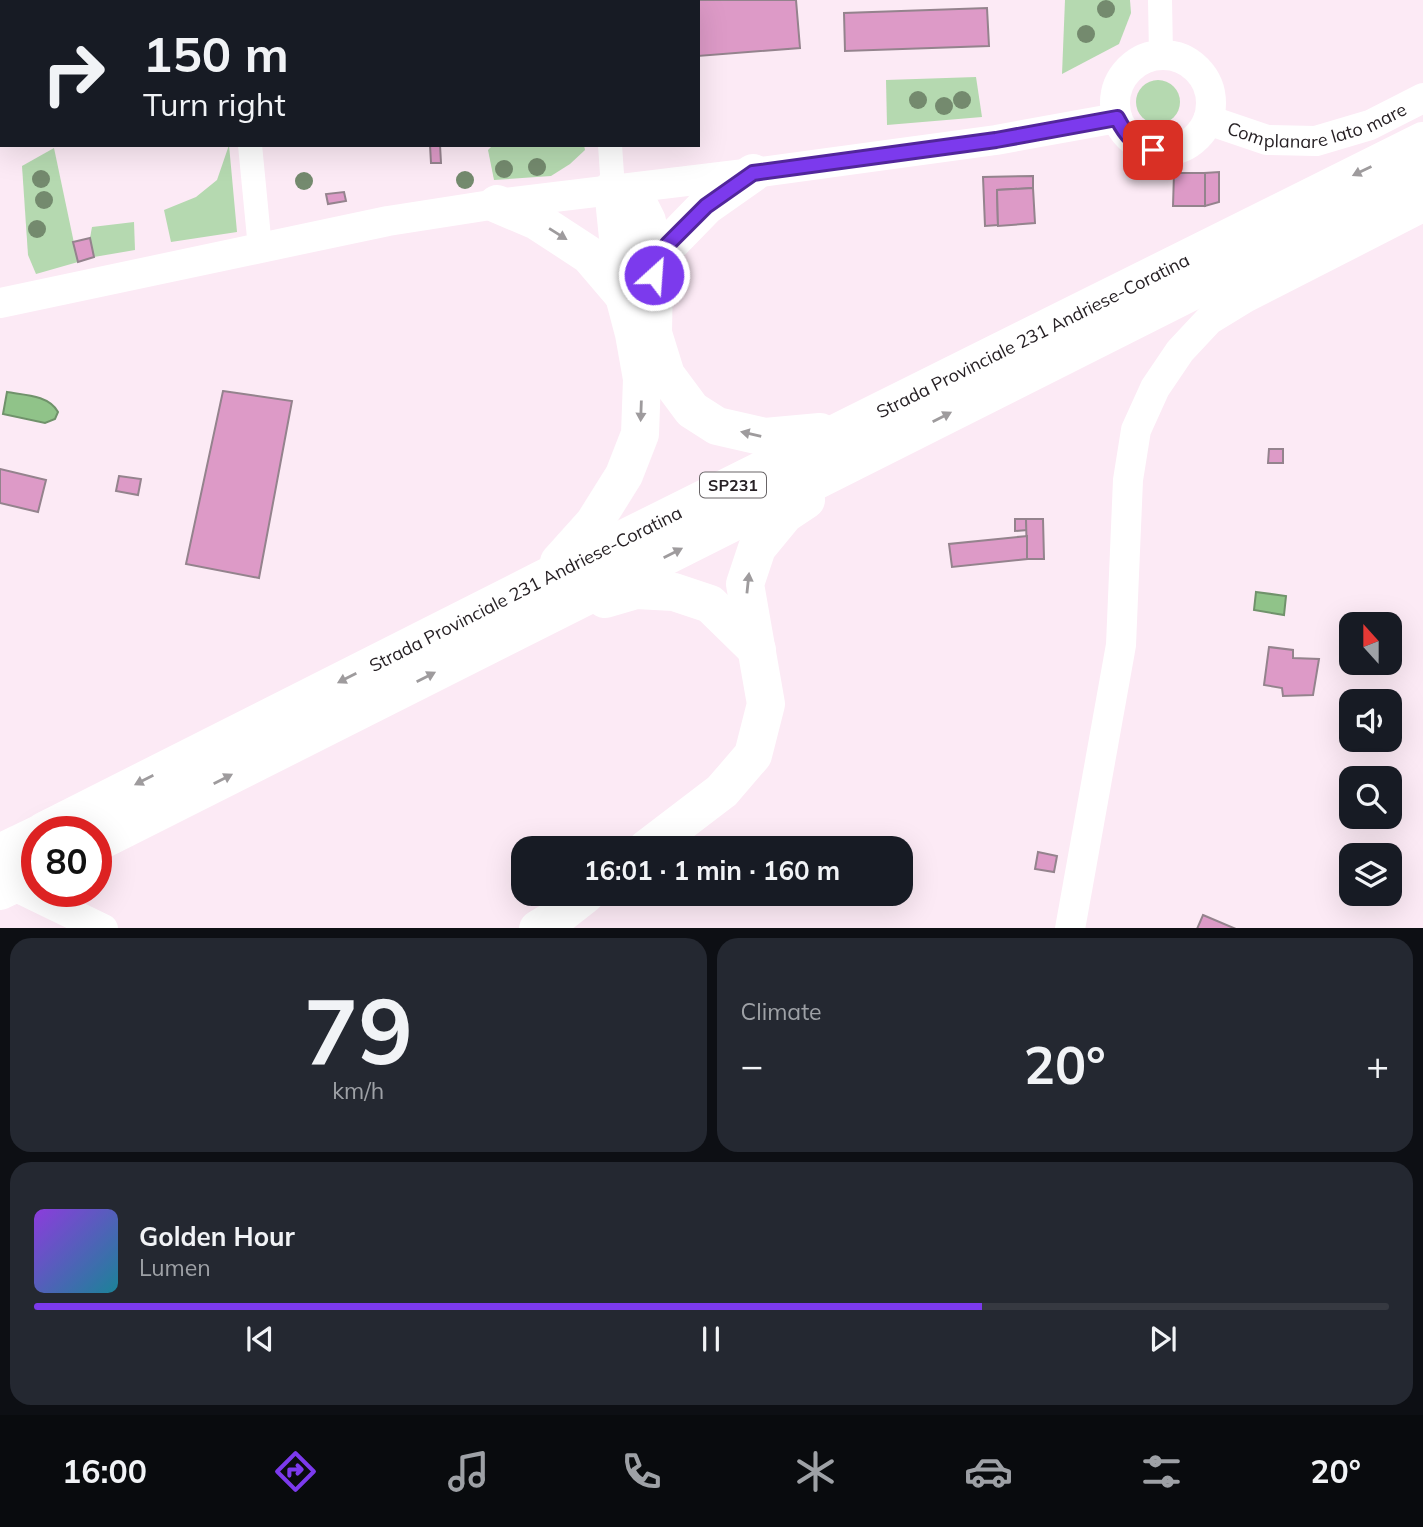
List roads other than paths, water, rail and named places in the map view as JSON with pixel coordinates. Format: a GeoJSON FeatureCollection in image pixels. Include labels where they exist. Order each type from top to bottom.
{"type":"FeatureCollection","features":[{"type":"Feature","properties":{"kind":"highway","name":"Strada Provinciale 231 Andriese-Coratina"},"geometry":{"type":"LineString","coordinates":[[74,816],[1423,141]]}},
{"type":"Feature","properties":{"kind":"highway"},"geometry":{"type":"LineString","coordinates":[[654,275],[668,244],[706,206],[753,173]]}},
{"type":"Feature","properties":{"kind":"highway","name":"Strada Provinciale 231 Andriese-Coratina"},"geometry":{"type":"LineString","coordinates":[[112,835],[1423,175]]}},
{"type":"Feature","properties":{"kind":"highway"},"geometry":{"type":"LineString","coordinates":[[613,189],[638,203],[647,220],[654,275],[653,333],[666,375],[692,410],[717,426],[765,437],[843,430]]}},
{"type":"Feature","properties":{"kind":"highway"},"geometry":{"type":"LineString","coordinates":[[543,579],[594,523],[624,475],[640,434],[642,379],[624,296],[613,189]]}},
{"type":"Feature","properties":{"kind":"highway"},"geometry":{"type":"LineString","coordinates":[[496,204],[537,221],[589,255],[624,296]]}},
{"type":"Feature","properties":{"kind":"highway"},"geometry":{"type":"LineString","coordinates":[[663,836],[722,791],[753,755],[766,704],[745,584],[757,548],[786,514],[898,439]]}},
{"type":"Feature","properties":{"kind":"highway"},"geometry":{"type":"LineString","coordinates":[[543,618],[636,590],[674,592],[709,604],[757,650]]}},
{"type":"Feature","properties":{"kind":"highway"},"geometry":{"type":"LineString","coordinates":[[0,853],[21,843]]}},
{"type":"Feature","properties":{"kind":"highway"},"geometry":{"type":"LineString","coordinates":[[0,891],[21,881]]}},
{"type":"Feature","properties":{"kind":"highway"},"geometry":{"type":"LineString","coordinates":[[546,926],[571,906]]}},
{"type":"Feature","properties":{"kind":"street"},"geometry":{"type":"LineString","coordinates":[[1160,0],[1161,54]]}},
{"type":"Feature","properties":{"kind":"street"},"geometry":{"type":"LineString","coordinates":[[1161,54],[1177,56],[1191,64],[1202,75],[1209,89],[1211,105],[1208,120],[1199,135],[1186,145],[1170,151],[1153,150],[1137,144],[1125,133],[1117,118],[1114,103],[1116,89],[1133,64],[1146,57],[1161,54]]}},
{"type":"Feature","properties":{"kind":"street","name":"Complanare lato mare"},"geometry":{"type":"LineString","coordinates":[[1208,120],[1267,141],[1316,141],[1370,125],[1423,98]]}},
{"type":"Feature","properties":{"kind":"street"},"geometry":{"type":"LineString","coordinates":[[0,303],[388,221],[496,204],[996,140],[1117,118]]}},
{"type":"Feature","properties":{"kind":"street"},"geometry":{"type":"LineString","coordinates":[[250,147],[260,248]]}},
{"type":"Feature","properties":{"kind":"street"},"geometry":{"type":"LineString","coordinates":[[610,147],[613,189]]}},
{"type":"Feature","properties":{"kind":"street"},"geometry":{"type":"LineString","coordinates":[[1070,928],[1121,645],[1128,480],[1136,430],[1155,388],[1180,351],[1209,320],[1245,298],[1423,206]]}},
{"type":"Feature","properties":{"kind":"street"},"geometry":{"type":"LineString","coordinates":[[0,879],[101,928]]}}]}
